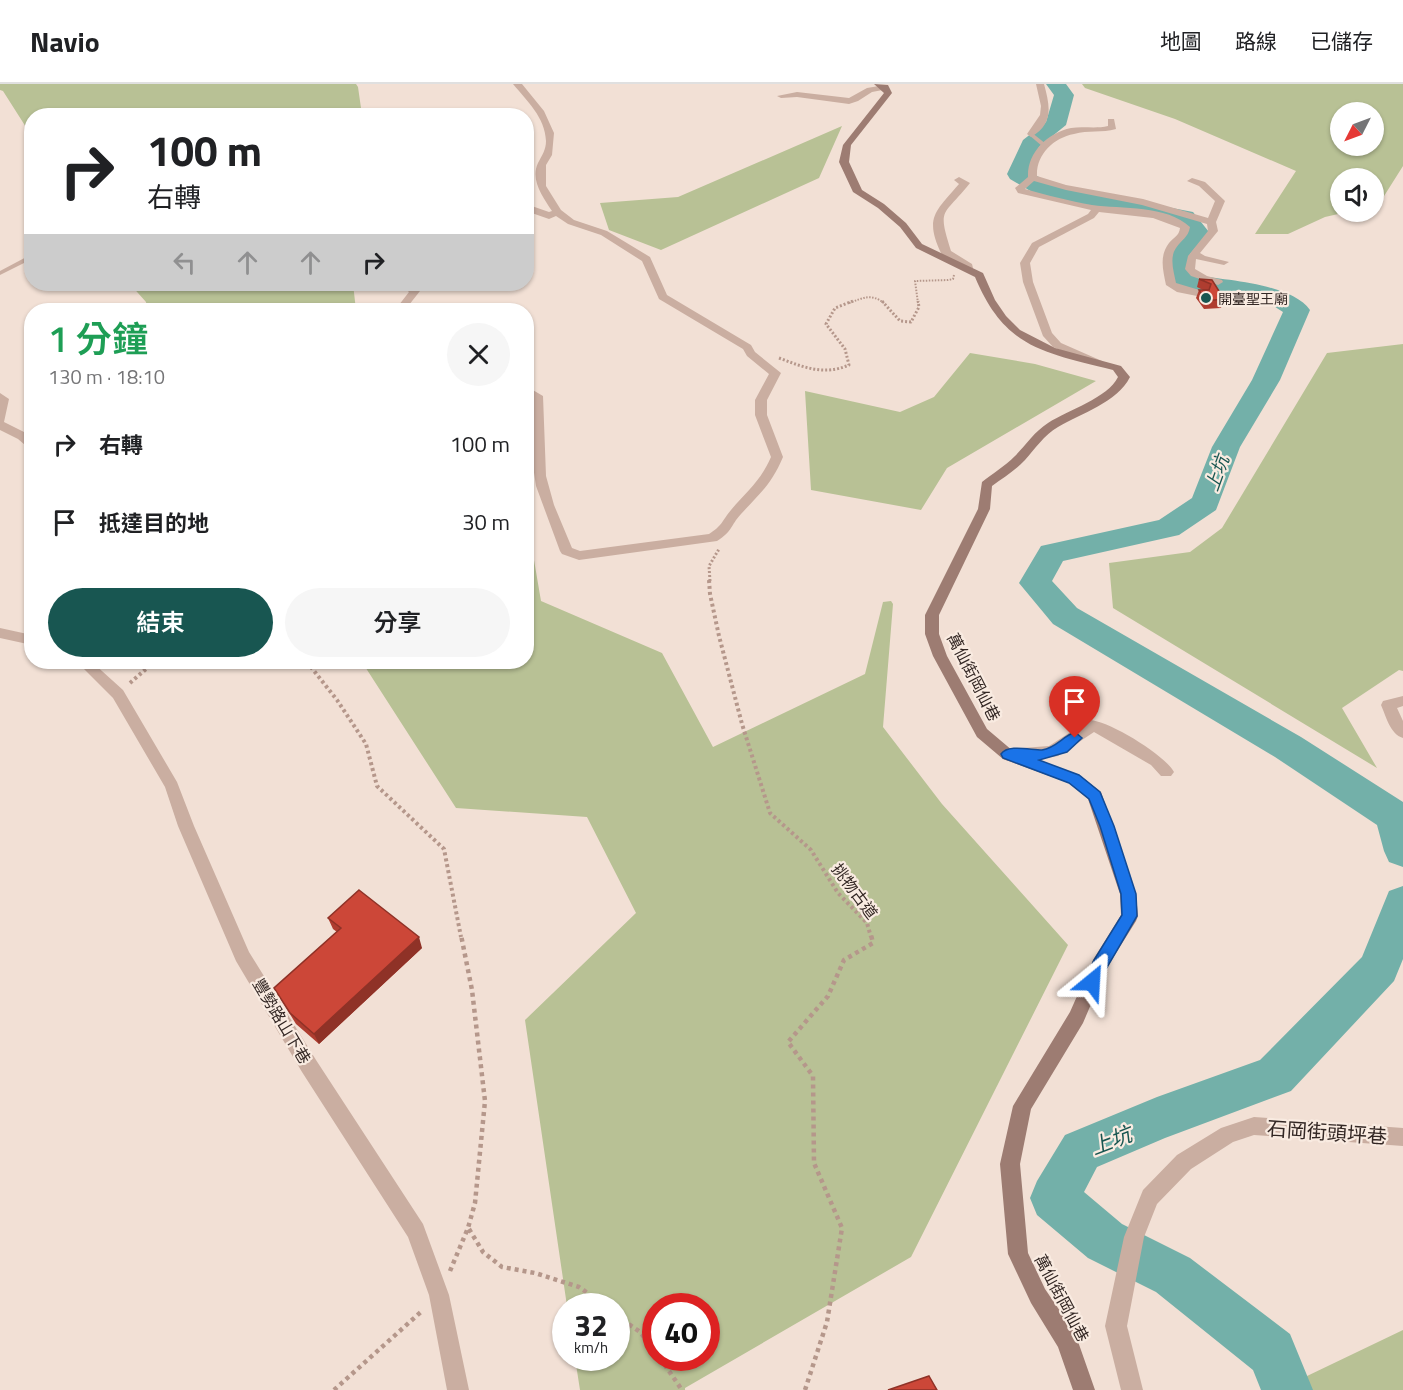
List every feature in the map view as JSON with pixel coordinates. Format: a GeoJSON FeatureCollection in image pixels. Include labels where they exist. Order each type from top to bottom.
{"type":"FeatureCollection","features":[{"type":"Feature","properties":{"kind":"street"},"geometry":{"type":"LineString","coordinates":[[517,84],[531,98],[546,121],[551,145],[546,160],[541,165],[541,186],[557,212],[571,222],[604,233],[646,259],[663,297],[747,347],[751,354],[775,373],[761,400],[761,415],[777,457],[768,478],[734,514],[725,530],[712,538],[579,556],[567,551],[553,520],[540,476],[541,418],[537,396],[534,394]]}},
{"type":"Feature","properties":{"kind":"street"},"geometry":{"type":"LineString","coordinates":[[1030,134],[1042,121],[1046,112],[1040,84]]}},
{"type":"Feature","properties":{"kind":"street"},"geometry":{"type":"LineString","coordinates":[[781,96],[791,94],[818,99],[853,100],[881,86],[888,93],[885,99],[847,145],[844,162],[858,192],[881,206],[903,225],[920,246],[933,255],[968,268]]}},
{"type":"Feature","properties":{"kind":"street"},"geometry":{"type":"LineString","coordinates":[[1034,178],[1032,165],[1044,145],[1071,131],[1102,130],[1113,127],[1111,121]]}},
{"type":"Feature","properties":{"kind":"street"},"geometry":{"type":"LineString","coordinates":[[1034,178],[1020,188],[1021,191],[1097,208],[1165,218],[1185,227],[1184,235],[1170,246],[1166,257],[1171,285],[1181,290],[1202,294]]}},
{"type":"Feature","properties":{"kind":"street"},"geometry":{"type":"LineString","coordinates":[[1034,178],[1066,190],[1119,197],[1163,207],[1211,222]]}},
{"type":"Feature","properties":{"kind":"street"},"geometry":{"type":"LineString","coordinates":[[959,180],[965,183],[939,213],[936,222],[946,254],[967,264],[968,268]]}},
{"type":"Feature","properties":{"kind":"street"},"geometry":{"type":"LineString","coordinates":[[1192,181],[1202,184],[1220,201],[1211,222],[1213,231],[1195,253],[1190,267],[1194,276],[1218,282]]}},
{"type":"Feature","properties":{"kind":"street"},"geometry":{"type":"LineString","coordinates":[[1097,208],[1090,216],[1035,245],[1025,263],[1028,282],[1047,334],[1057,345],[1098,363]]}},
{"type":"Feature","properties":{"kind":"street"},"geometry":{"type":"LineString","coordinates":[[534,210],[549,216],[557,212]]}},
{"type":"Feature","properties":{"kind":"street"},"geometry":{"type":"LineString","coordinates":[[1195,253],[1202,259],[1224,262]]}},
{"type":"Feature","properties":{"kind":"street","name":"萬仙街岡仙巷"},"geometry":{"type":"LineString","coordinates":[[968,268],[979,275],[987,297],[1010,328],[1021,337],[1048,351],[1117,368],[1124,377],[1120,385],[1098,401],[1051,426],[1026,448],[1021,457],[986,485],[984,509],[932,615],[932,634],[940,656],[982,733],[1008,754],[1074,779],[1095,796],[1128,894],[1130,916],[1099,965],[1077,1017],[1022,1106],[1010,1164],[1018,1254],[1038,1296],[1067,1341],[1083,1390]]}},
{"type":"Feature","properties":{"kind":"street"},"geometry":{"type":"LineString","coordinates":[[406,303],[415,291]]}},
{"type":"Feature","properties":{"kind":"street"},"geometry":{"type":"LineString","coordinates":[[0,396],[3,399],[0,420]]}},
{"type":"Feature","properties":{"kind":"street"},"geometry":{"type":"LineString","coordinates":[[0,425],[24,438]]}},
{"type":"Feature","properties":{"kind":"street"},"geometry":{"type":"LineString","coordinates":[[0,633],[24,638]]}},
{"type":"Feature","properties":{"kind":"street","name":"豐勢路山下巷"},"geometry":{"type":"LineString","coordinates":[[91,669],[118,694],[172,786],[186,826],[242,956],[309,1066],[416,1231],[439,1295],[458,1390]]}},
{"type":"Feature","properties":{"kind":"street"},"geometry":{"type":"LineString","coordinates":[[1403,700],[1388,705],[1403,732]]}},
{"type":"Feature","properties":{"kind":"street"},"geometry":{"type":"LineString","coordinates":[[1008,754],[1045,755],[1062,749],[1089,726],[1096,726],[1156,761],[1166,772]]}},
{"type":"Feature","properties":{"kind":"street","name":"石岡街頭坪巷"},"geometry":{"type":"LineString","coordinates":[[1132,1390],[1116,1326],[1134,1237],[1150,1197],[1184,1162],[1228,1135],[1254,1126],[1403,1137]]}},
{"type":"Feature","properties":{"kind":"lane"},"geometry":{"type":"LineString","coordinates":[[1030,134],[1044,145]]}},
{"type":"Feature","properties":{"kind":"lane"},"geometry":{"type":"LineString","coordinates":[[0,273],[24,260]]}},
{"type":"Feature","properties":{"kind":"path"},"geometry":{"type":"LineString","coordinates":[[778,358],[820,372],[840,371],[849,365],[850,358],[826,324],[835,308],[867,296],[876,297],[900,321],[911,322],[919,307],[915,281],[953,279],[954,275],[930,258],[933,255]]}},
{"type":"Feature","properties":{"kind":"path","name":"挑物古道"},"geometry":{"type":"LineString","coordinates":[[725,530],[724,541],[709,566],[711,594],[719,636],[770,813],[811,850],[838,892],[867,923],[873,943],[844,960],[828,996],[788,1042],[813,1076],[814,1163],[842,1228],[827,1322],[805,1390]]}},
{"type":"Feature","properties":{"kind":"path"},"geometry":{"type":"LineString","coordinates":[[118,694],[146,669]]}},
{"type":"Feature","properties":{"kind":"path"},"geometry":{"type":"LineString","coordinates":[[313,669],[337,700],[366,744],[377,786],[444,849],[472,990],[485,1101],[475,1203],[468,1228],[439,1295],[334,1390]]}},
{"type":"Feature","properties":{"kind":"path"},"geometry":{"type":"LineString","coordinates":[[468,1228],[483,1252],[502,1267],[535,1273],[579,1287],[588,1293]]}},
{"type":"Feature","properties":{"kind":"path"},"geometry":{"type":"LineString","coordinates":[[630,1325],[642,1334]]}},
{"type":"Feature","properties":{"kind":"path"},"geometry":{"type":"LineString","coordinates":[[669,1371],[682,1390]]}},
{"type":"Feature","properties":{"kind":"green space"},"geometry":{"type":"Polygon","coordinates":[[[0,84],[356,84],[361,108],[24,108],[24,124],[3,91],[0,90],[0,84]]]}},
{"type":"Feature","properties":{"kind":"green space"},"geometry":{"type":"Polygon","coordinates":[[[1082,84],[1403,84],[1403,166],[1384,196],[1384,168],[1330,168],[1330,216],[1288,234],[1255,234],[1296,171],[1175,119],[1085,88],[1082,84]]]}},
{"type":"Feature","properties":{"kind":"green space"},"geometry":{"type":"Polygon","coordinates":[[[842,126],[819,178],[661,250],[609,230],[600,203],[678,197],[842,126]]]}},
{"type":"Feature","properties":{"kind":"green space"},"geometry":{"type":"Polygon","coordinates":[[[136,291],[354,291],[355,303],[146,303],[136,291]]]}},
{"type":"Feature","properties":{"kind":"green space"},"geometry":{"type":"Polygon","coordinates":[[[1403,344],[1403,671],[1399,670],[1342,708],[1377,768],[1113,608],[1109,563],[1190,552],[1222,528],[1327,353],[1403,344]]]}},
{"type":"Feature","properties":{"kind":"green space"},"geometry":{"type":"Polygon","coordinates":[[[970,353],[1035,364],[1096,381],[947,468],[921,510],[811,490],[805,391],[900,412],[934,397],[970,353]]]}},
{"type":"Feature","properties":{"kind":"green space"},"geometry":{"type":"Polygon","coordinates":[[[534,560],[541,601],[662,653],[713,747],[865,674],[883,602],[891,601],[893,604],[883,727],[942,804],[1068,945],[911,1257],[720,1368],[720,1293],[642,1293],[642,1371],[714,1371],[685,1390],[580,1390],[577,1371],[630,1371],[630,1293],[565,1293],[525,1020],[636,913],[587,817],[456,808],[367,669],[534,669],[534,560]]]}},
{"type":"Feature","properties":{"kind":"green space"},"geometry":{"type":"Polygon","coordinates":[[[1403,1330],[1403,1390],[1286,1390],[1282,1388],[1403,1330]]]}},
{"type":"Feature","properties":{"kind":"building"},"geometry":{"type":"Polygon","coordinates":[[[1199,279],[1212,280],[1224,299],[1206,301],[1199,290],[1209,290],[1211,284],[1199,279]]]}},
{"type":"Feature","properties":{"kind":"building"},"geometry":{"type":"Polygon","coordinates":[[[359,890],[419,937],[314,1034],[290,1013],[274,988],[341,928],[328,918],[359,890]]]}},
{"type":"Feature","properties":{"kind":"building"},"geometry":{"type":"Polygon","coordinates":[[[929,1376],[937,1390],[888,1390],[929,1376]]]}},
{"type":"Feature","properties":{"kind":"waterway","name":"上坑"},"geometry":{"type":"LineString","coordinates":[[1056,84],[1064,95],[1056,125],[1030,144],[1018,174],[1047,191],[1185,217],[1197,232],[1178,253],[1176,268],[1185,281],[1276,297],[1297,310],[1266,380],[1226,447],[1205,503],[1168,528],[1052,553],[1035,583],[1065,616],[1288,747],[1394,816],[1403,851]]}},
{"type":"Feature","properties":{"kind":"waterway","name":"上坑"},"geometry":{"type":"LineString","coordinates":[[1287,1390],[1272,1352],[1173,1275],[1105,1241],[1054,1198],[1081,1151],[1157,1119],[1275,1076],[1379,968],[1403,903]]}},
{"type":"Feature","properties":{"kind":"place","name":"開臺聖王廟"},"geometry":{"type":"Point","coordinates":[1206,298]}},
{"type":"Feature","properties":{"kind":"route"},"geometry":{"type":"LineString","coordinates":[[1075,738],[1062,749],[1045,755],[1008,754],[1074,779],[1095,796],[1107,826],[1128,894],[1130,916],[1099,965],[1092,982]]}}]}
